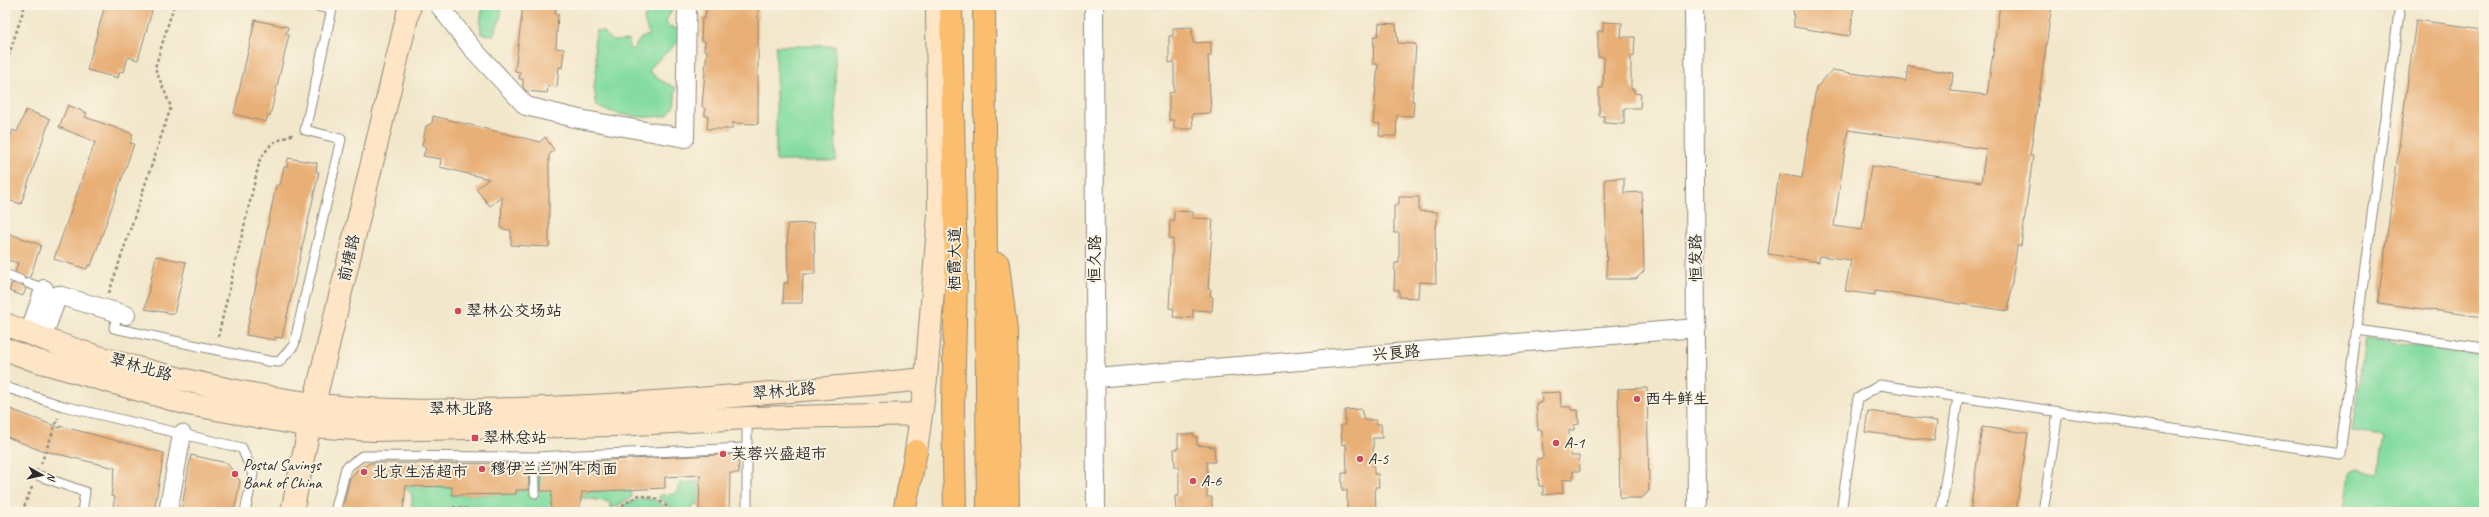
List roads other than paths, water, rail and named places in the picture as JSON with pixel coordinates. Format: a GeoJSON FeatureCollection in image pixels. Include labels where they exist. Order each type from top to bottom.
{"type":"FeatureCollection","features":[{"type":"Feature","properties":{"kind":"main road","name":"前塘路"},"geometry":{"type":"LineString","coordinates":[[292,512],[314,404],[410,5]]}},
{"type":"Feature","properties":{"kind":"main road"},"geometry":{"type":"LineString","coordinates":[[904,512],[916,451],[926,379],[939,214],[937,5]]}},
{"type":"Feature","properties":{"kind":"main road","name":"栖霞大道"},"geometry":{"type":"LineString","coordinates":[[951,5],[956,279],[953,406],[955,512]]}},
{"type":"Feature","properties":{"kind":"main road","name":"栖霞大道"},"geometry":{"type":"LineString","coordinates":[[984,5],[988,512]]}},
{"type":"Feature","properties":{"kind":"main road"},"geometry":{"type":"LineString","coordinates":[[985,144],[1006,330],[1008,512]]}},
{"type":"Feature","properties":{"kind":"main road","name":"翠林北路"},"geometry":{"type":"LineString","coordinates":[[5,324],[36,336],[181,379],[314,404],[467,410],[609,406],[926,379]]}},
{"type":"Feature","properties":{"kind":"main road","name":"翠林北路"},"geometry":{"type":"LineString","coordinates":[[5,349],[34,360],[188,404],[310,426],[373,430],[608,426],[746,418],[920,414]]}},
{"type":"Feature","properties":{"kind":"main road"},"geometry":{"type":"LineString","coordinates":[[916,451],[916,512]]}},
{"type":"Feature","properties":{"kind":"street"},"geometry":{"type":"LineString","coordinates":[[439,5],[471,48],[526,106],[579,119],[685,138],[686,5]]}},
{"type":"Feature","properties":{"kind":"street","name":"恒久路"},"geometry":{"type":"LineString","coordinates":[[1094,5],[1096,512]]}},
{"type":"Feature","properties":{"kind":"street","name":"恒发路"},"geometry":{"type":"LineString","coordinates":[[1694,5],[1697,512]]}},
{"type":"Feature","properties":{"kind":"street"},"geometry":{"type":"LineString","coordinates":[[36,336],[51,292],[116,312]]}},
{"type":"Feature","properties":{"kind":"street","name":"兴良路"},"geometry":{"type":"LineString","coordinates":[[1095,378],[1697,328]]}},
{"type":"Feature","properties":{"kind":"street"},"geometry":{"type":"LineString","coordinates":[[168,512],[182,434]]}},
{"type":"Feature","properties":{"kind":"lane"},"geometry":{"type":"LineString","coordinates":[[116,312],[114,328],[225,352],[279,362],[294,345],[341,138],[305,130],[332,9],[311,5]]}},
{"type":"Feature","properties":{"kind":"lane"},"geometry":{"type":"LineString","coordinates":[[1841,512],[1858,398],[1880,385],[2340,454],[2400,5]]}},
{"type":"Feature","properties":{"kind":"lane"},"geometry":{"type":"LineString","coordinates":[[5,274],[51,292]]}},
{"type":"Feature","properties":{"kind":"lane"},"geometry":{"type":"LineString","coordinates":[[2357,330],[2484,348]]}},
{"type":"Feature","properties":{"kind":"lane"},"geometry":{"type":"LineString","coordinates":[[5,387],[63,406],[242,448],[253,474],[245,512]]}},
{"type":"Feature","properties":{"kind":"lane"},"geometry":{"type":"LineString","coordinates":[[1941,512],[1958,397]]}},
{"type":"Feature","properties":{"kind":"lane"},"geometry":{"type":"LineString","coordinates":[[2043,512],[2058,412]]}},
{"type":"Feature","properties":{"kind":"lane"},"geometry":{"type":"LineString","coordinates":[[746,418],[747,512]]}},
{"type":"Feature","properties":{"kind":"lane"},"geometry":{"type":"LineString","coordinates":[[335,512],[346,468],[362,456],[534,457],[747,448]]}},
{"type":"Feature","properties":{"kind":"lane"},"geometry":{"type":"LineString","coordinates":[[534,457],[535,493]]}},
{"type":"Feature","properties":{"kind":"lane"},"geometry":{"type":"LineString","coordinates":[[37,475],[85,492],[82,512]]}},
{"type":"Feature","properties":{"kind":"place","name":"翠林公交场站"},"geometry":{"type":"Point","coordinates":[458,311]}},
{"type":"Feature","properties":{"kind":"place","name":"西牛鲜生"},"geometry":{"type":"Point","coordinates":[1637,399]}},
{"type":"Feature","properties":{"kind":"place","name":"翠林总站"},"geometry":{"type":"Point","coordinates":[475,438]}},
{"type":"Feature","properties":{"kind":"place","name":"A-1"},"geometry":{"type":"Point","coordinates":[1556,443]}},
{"type":"Feature","properties":{"kind":"place","name":"芙蓉兴盛超市"},"geometry":{"type":"Point","coordinates":[723,454]}},
{"type":"Feature","properties":{"kind":"place","name":"A-5"},"geometry":{"type":"Point","coordinates":[1360,459]}},
{"type":"Feature","properties":{"kind":"place","name":"穆伊兰兰州牛肉面"},"geometry":{"type":"Point","coordinates":[482,469]}},
{"type":"Feature","properties":{"kind":"place","name":"北京生活超市"},"geometry":{"type":"Point","coordinates":[364,472]}},
{"type":"Feature","properties":{"kind":"place","name":"Postal Savings Bank of China"},"geometry":{"type":"Point","coordinates":[235,474]}},
{"type":"Feature","properties":{"kind":"place","name":"A-6"},"geometry":{"type":"Point","coordinates":[1193,481]}}]}
